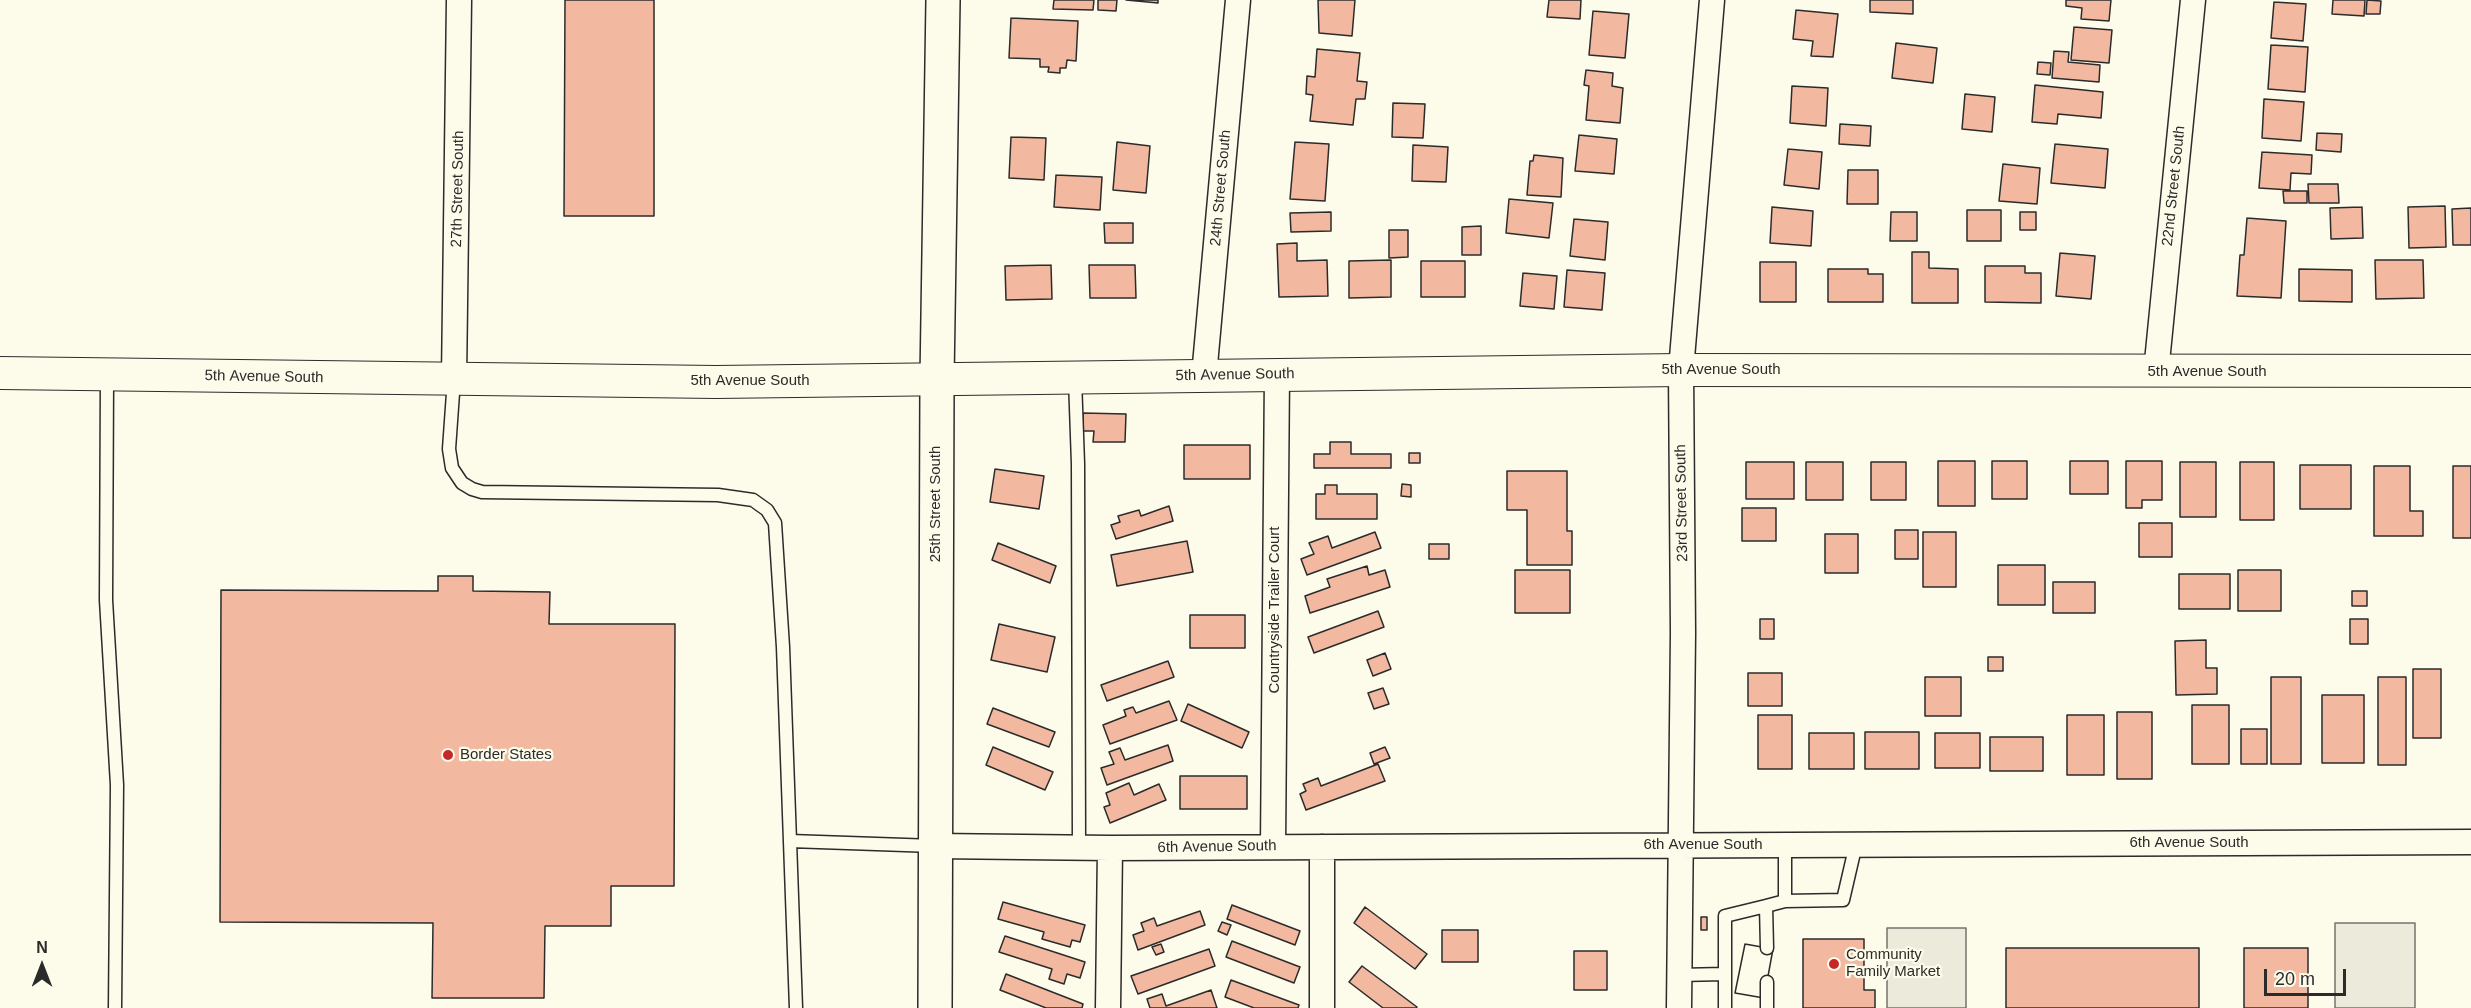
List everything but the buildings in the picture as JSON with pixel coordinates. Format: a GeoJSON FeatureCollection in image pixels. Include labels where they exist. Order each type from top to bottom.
{"type":"FeatureCollection","features":[{"type":"Feature","properties":{"kind":"main road","name":"25th Street South"},"geometry":{"type":"LineString","coordinates":[[935,1008],[937,379],[943,0]]}},
{"type":"Feature","properties":{"kind":"street","name":"27th Street South"},"geometry":{"type":"LineString","coordinates":[[454,379],[459,0]]}},
{"type":"Feature","properties":{"kind":"street","name":"24th Street South"},"geometry":{"type":"LineString","coordinates":[[1204,376],[1238,0]]}},
{"type":"Feature","properties":{"kind":"street","name":"23rd Street South"},"geometry":{"type":"LineString","coordinates":[[1679,1008],[1681,370],[1712,0]]}},
{"type":"Feature","properties":{"kind":"street","name":"22nd Street South"},"geometry":{"type":"LineString","coordinates":[[2156,372],[2193,0]]}},
{"type":"Feature","properties":{"kind":"street","name":"5th Avenue South"},"geometry":{"type":"LineString","coordinates":[[0,373],[716,382],[1204,376],[1277,373],[1681,370],[2471,371]]}},
{"type":"Feature","properties":{"kind":"street","name":"Countryside Trailer Court"},"geometry":{"type":"LineString","coordinates":[[1274,846],[1277,373]]}},
{"type":"Feature","properties":{"kind":"street","name":"6th Avenue South"},"geometry":{"type":"LineString","coordinates":[[935,846],[1110,848],[2471,842]]}},
{"type":"Feature","properties":{"kind":"street"},"geometry":{"type":"LineString","coordinates":[[1322,847],[1322,1008]]}},
{"type":"Feature","properties":{"kind":"street"},"geometry":{"type":"LineString","coordinates":[[1108,1008],[1110,848]]}},
{"type":"Feature","properties":{"kind":"lane"},"geometry":{"type":"LineString","coordinates":[[107,375],[106,600],[117,785],[115,1008]]}},
{"type":"Feature","properties":{"kind":"lane"},"geometry":{"type":"LineString","coordinates":[[1075,378],[1078,464],[1079,846]]}},
{"type":"Feature","properties":{"kind":"lane"},"geometry":{"type":"LineString","coordinates":[[454,379],[450,459],[452,468],[462,483],[472,489],[482,492],[718,495],[753,500],[767,510],[775,523],[778,545],[796,1008]]}},
{"type":"Feature","properties":{"kind":"lane"},"geometry":{"type":"LineString","coordinates":[[790,841],[935,846]]}},
{"type":"Feature","properties":{"kind":"lane"},"geometry":{"type":"LineString","coordinates":[[1785,844],[1785,901]]}},
{"type":"Feature","properties":{"kind":"lane"},"geometry":{"type":"LineString","coordinates":[[1725,1008],[1725,916],[1785,901],[1843,900],[1856,844]]}},
{"type":"Feature","properties":{"kind":"lane"},"geometry":{"type":"LineString","coordinates":[[1766,906],[1767,948]]}},
{"type":"Feature","properties":{"kind":"lane"},"geometry":{"type":"LineString","coordinates":[[1679,975],[1724,974]]}},
{"type":"Feature","properties":{"kind":"lane"},"geometry":{"type":"LineString","coordinates":[[1767,982],[1767,1008]]}},
{"type":"Feature","properties":{"kind":"shaded area"},"geometry":{"type":"Polygon","coordinates":[[[2335,923],[2415,923],[2415,1008],[2335,1008],[2335,923]]]}},
{"type":"Feature","properties":{"kind":"shaded area"},"geometry":{"type":"Polygon","coordinates":[[[1887,928],[1966,928],[1966,1008],[1887,1008],[1887,928]]]}},
{"type":"Feature","properties":{"kind":"place","name":"Border States"},"geometry":{"type":"Point","coordinates":[448,755]}},
{"type":"Feature","properties":{"kind":"place","name":"Community Family Market"},"geometry":{"type":"Point","coordinates":[1834,964]}}]}
